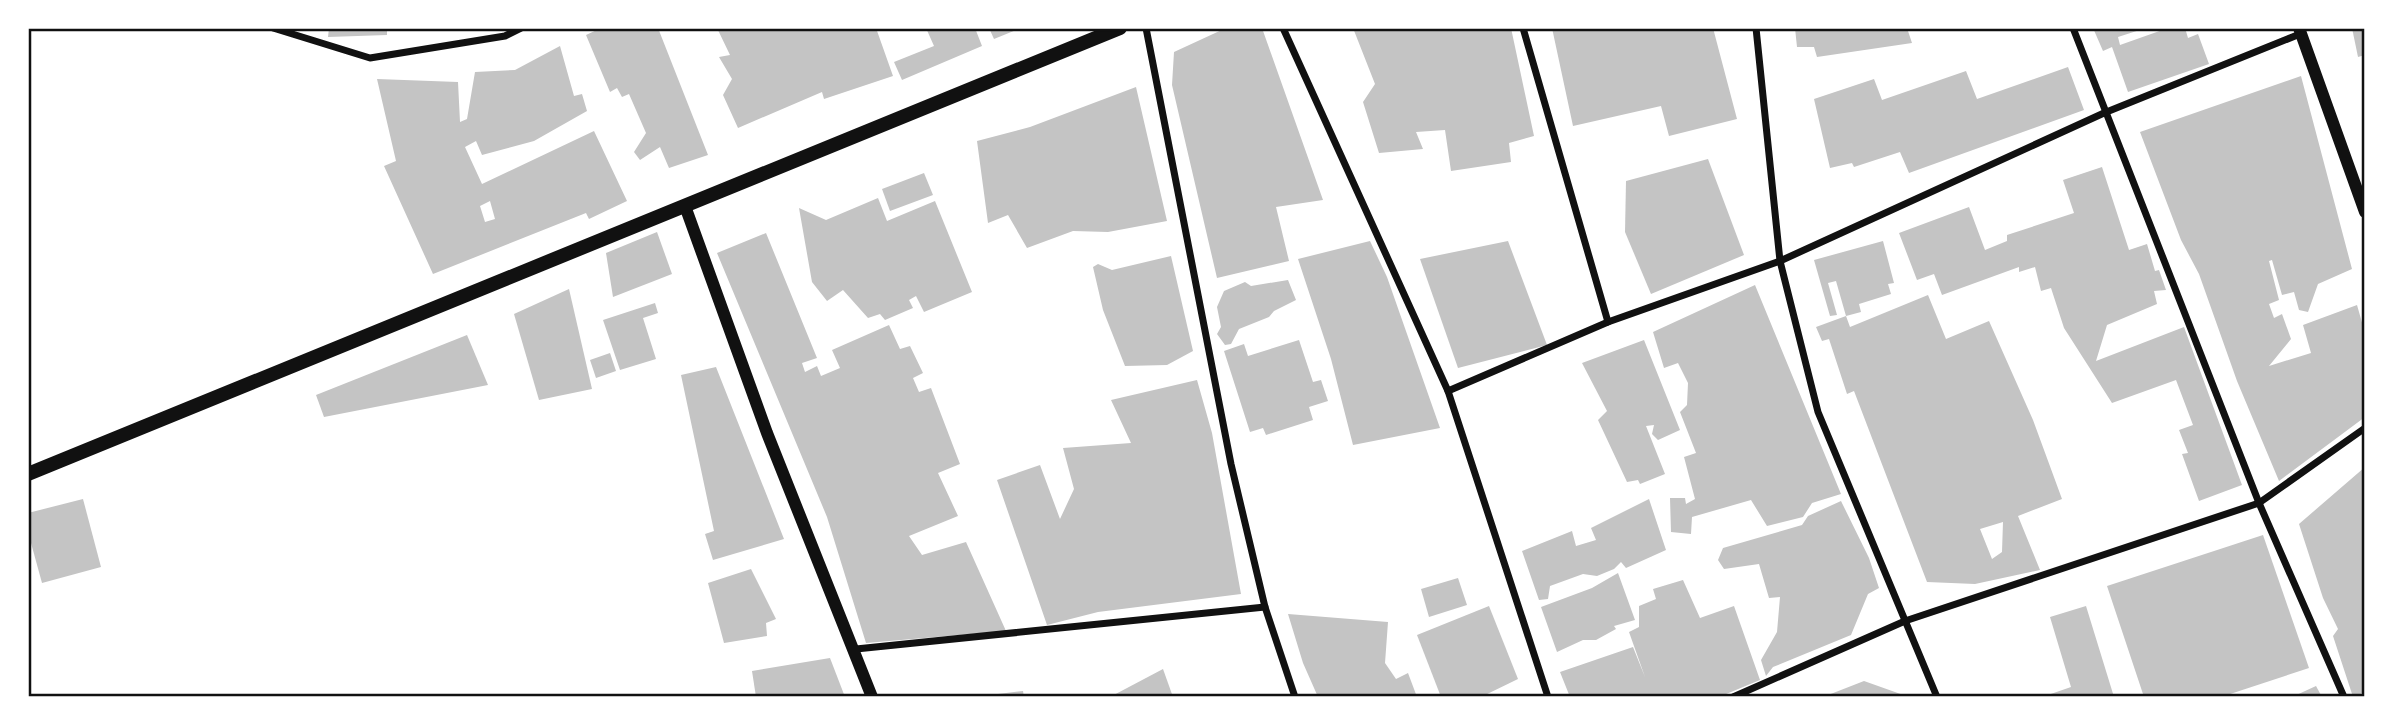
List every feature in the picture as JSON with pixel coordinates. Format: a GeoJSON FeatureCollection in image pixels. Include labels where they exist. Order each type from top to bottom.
{"type":"FeatureCollection","features":[{"type":"Feature","properties":{"kind":"main road"},"geometry":{"type":"LineString","coordinates":[[28,474],[1120,28]]}},
{"type":"Feature","properties":{"kind":"street"},"geometry":{"type":"LineString","coordinates":[[273,28],[370,58],[505,36],[521,28]]}},
{"type":"Feature","properties":{"kind":"street"},"geometry":{"type":"LineString","coordinates":[[1146,28],[1231,464],[1265,607],[1295,697]]}},
{"type":"Feature","properties":{"kind":"street"},"geometry":{"type":"LineString","coordinates":[[1283,28],[1448,391],[1548,697]]}},
{"type":"Feature","properties":{"kind":"street"},"geometry":{"type":"LineString","coordinates":[[1523,28],[1608,322]]}},
{"type":"Feature","properties":{"kind":"street"},"geometry":{"type":"LineString","coordinates":[[1756,28],[1780,261],[1818,412],[1937,697]]}},
{"type":"Feature","properties":{"kind":"street"},"geometry":{"type":"LineString","coordinates":[[2073,28],[2104,113],[2259,503],[2344,697]]}},
{"type":"Feature","properties":{"kind":"street"},"geometry":{"type":"LineString","coordinates":[[1448,391],[1608,322],[1780,261],[2104,113],[2300,31],[2365,212]]}},
{"type":"Feature","properties":{"kind":"street"},"geometry":{"type":"LineString","coordinates":[[685,206],[766,433],[856,649],[872,697]]}},
{"type":"Feature","properties":{"kind":"street"},"geometry":{"type":"LineString","coordinates":[[1733,697],[1905,621],[2259,503],[2365,428]]}},
{"type":"Feature","properties":{"kind":"street"},"geometry":{"type":"LineString","coordinates":[[856,649],[1265,607]]}},
{"type":"Feature","properties":{"kind":"building"},"geometry":{"type":"Polygon","coordinates":[[[329,28],[387,28],[387,35],[328,37],[329,28]]]}},
{"type":"Feature","properties":{"kind":"building"},"geometry":{"type":"Polygon","coordinates":[[[601,28],[658,28],[708,155],[669,168],[660,147],[640,160],[634,152],[646,133],[629,94],[622,97],[617,88],[610,92],[586,35],[601,28]]]}},
{"type":"Feature","properties":{"kind":"building"},"geometry":{"type":"Polygon","coordinates":[[[717,28],[876,28],[893,76],[824,99],[822,92],[738,128],[723,95],[732,79],[719,57],[730,55],[717,28]]]}},
{"type":"Feature","properties":{"kind":"building"},"geometry":{"type":"Polygon","coordinates":[[[926,28],[975,28],[982,46],[902,80],[894,62],[934,46],[926,28]]]}},
{"type":"Feature","properties":{"kind":"building"},"geometry":{"type":"Polygon","coordinates":[[[989,28],[1021,28],[994,39],[989,28]]]}},
{"type":"Feature","properties":{"kind":"building"},"geometry":{"type":"Polygon","coordinates":[[[1226,28],[1262,28],[1323,200],[1276,207],[1289,261],[1217,278],[1172,85],[1174,52],[1226,28]]]}},
{"type":"Feature","properties":{"kind":"building"},"geometry":{"type":"Polygon","coordinates":[[[1353,28],[1511,28],[1534,136],[1509,143],[1511,162],[1451,171],[1445,130],[1416,132],[1423,149],[1379,153],[1363,102],[1375,84],[1353,28]]]}},
{"type":"Feature","properties":{"kind":"building"},"geometry":{"type":"Polygon","coordinates":[[[1552,28],[1713,28],[1737,119],[1669,136],[1661,106],[1573,126],[1552,28]]]}},
{"type":"Feature","properties":{"kind":"building"},"geometry":{"type":"Polygon","coordinates":[[[1795,28],[1907,28],[1912,43],[1817,57],[1814,47],[1797,47],[1795,28]]]}},
{"type":"Feature","properties":{"kind":"building"},"geometry":{"type":"Polygon","coordinates":[[[2093,28],[2146,28],[2118,37],[2120,45],[2168,28],[2185,28],[2188,38],[2198,34],[2209,64],[2128,92],[2112,47],[2103,51],[2093,28]]]}},
{"type":"Feature","properties":{"kind":"building"},"geometry":{"type":"Polygon","coordinates":[[[2352,28],[2365,28],[2365,55],[2358,57],[2352,28]]]}},
{"type":"Feature","properties":{"kind":"building"},"geometry":{"type":"Polygon","coordinates":[[[560,46],[574,96],[582,94],[587,111],[534,141],[482,155],[476,141],[465,147],[482,184],[594,131],[627,201],[589,219],[586,213],[433,274],[384,166],[396,161],[377,79],[458,82],[460,122],[467,119],[475,72],[515,70],[560,46]],[[490,201],[480,206],[485,222],[495,219],[490,201]]]}},
{"type":"Feature","properties":{"kind":"building"},"geometry":{"type":"Polygon","coordinates":[[[2068,67],[2084,110],[1909,173],[1900,152],[1854,167],[1852,163],[1830,168],[1814,99],[1874,79],[1882,100],[1966,71],[1977,99],[2068,67]]]}},
{"type":"Feature","properties":{"kind":"building"},"geometry":{"type":"Polygon","coordinates":[[[2301,76],[2352,269],[2318,284],[2308,312],[2299,310],[2294,292],[2282,295],[2272,260],[2269,261],[2279,300],[2269,304],[2274,318],[2282,314],[2291,339],[2269,366],[2311,353],[2303,325],[2357,305],[2365,333],[2365,417],[2279,481],[2237,381],[2199,274],[2181,240],[2140,132],[2301,76]]]}},
{"type":"Feature","properties":{"kind":"building"},"geometry":{"type":"Polygon","coordinates":[[[1136,87],[1167,221],[1108,232],[1073,231],[1027,248],[1008,215],[988,223],[977,141],[1030,127],[1136,87]]]}},
{"type":"Feature","properties":{"kind":"building"},"geometry":{"type":"Polygon","coordinates":[[[1708,159],[1744,255],[1651,294],[1625,232],[1626,181],[1708,159]]]}},
{"type":"Feature","properties":{"kind":"building"},"geometry":{"type":"Polygon","coordinates":[[[2102,167],[2129,250],[2147,244],[2155,271],[2159,270],[2166,290],[2154,291],[2157,304],[2107,325],[2096,361],[2184,327],[2242,485],[2199,501],[2182,454],[2188,453],[2179,430],[2193,425],[2176,380],[2112,403],[2064,328],[2051,288],[2041,291],[2035,267],[2019,272],[2019,267],[1942,295],[1934,274],[1917,280],[1899,233],[1969,207],[1985,250],[2007,241],[2007,235],[2074,213],[2063,180],[2102,167]]]}},
{"type":"Feature","properties":{"kind":"building"},"geometry":{"type":"Polygon","coordinates":[[[924,173],[933,195],[890,211],[882,189],[924,173]]]}},
{"type":"Feature","properties":{"kind":"building"},"geometry":{"type":"Polygon","coordinates":[[[878,198],[887,221],[935,201],[972,292],[924,312],[916,296],[909,300],[913,308],[885,320],[880,314],[868,318],[843,290],[827,301],[812,282],[799,208],[826,220],[878,198]]]}},
{"type":"Feature","properties":{"kind":"building"},"geometry":{"type":"Polygon","coordinates":[[[657,232],[672,274],[613,297],[606,253],[657,232]]]}},
{"type":"Feature","properties":{"kind":"building"},"geometry":{"type":"Polygon","coordinates":[[[766,233],[817,358],[802,363],[805,372],[817,366],[821,376],[840,368],[832,350],[889,325],[900,349],[910,346],[923,373],[913,378],[919,392],[931,388],[960,464],[938,473],[958,516],[909,536],[922,555],[966,542],[1006,631],[866,643],[827,517],[717,253],[766,233]]]}},
{"type":"Feature","properties":{"kind":"building"},"geometry":{"type":"Polygon","coordinates":[[[1370,241],[1387,277],[1440,428],[1353,445],[1331,359],[1298,259],[1370,241]]]}},
{"type":"Feature","properties":{"kind":"building"},"geometry":{"type":"Polygon","coordinates":[[[1508,241],[1547,345],[1458,368],[1420,259],[1508,241]]]}},
{"type":"Feature","properties":{"kind":"building"},"geometry":{"type":"Polygon","coordinates":[[[1883,241],[1894,283],[1888,284],[1891,294],[1859,304],[1861,312],[1846,316],[1836,281],[1828,283],[1837,315],[1830,316],[1814,260],[1883,241]]]}},
{"type":"Feature","properties":{"kind":"building"},"geometry":{"type":"Polygon","coordinates":[[[1171,256],[1193,351],[1167,365],[1125,366],[1103,310],[1093,267],[1098,264],[1112,270],[1171,256]]]}},
{"type":"Feature","properties":{"kind":"building"},"geometry":{"type":"Polygon","coordinates":[[[1288,280],[1296,300],[1274,311],[1269,317],[1239,329],[1231,344],[1225,345],[1217,334],[1221,327],[1217,307],[1224,291],[1245,282],[1251,286],[1288,280]]]}},
{"type":"Feature","properties":{"kind":"building"},"geometry":{"type":"Polygon","coordinates":[[[1755,285],[1841,494],[1812,503],[1803,517],[1767,526],[1751,500],[1692,517],[1691,534],[1671,532],[1670,498],[1685,498],[1686,504],[1695,499],[1684,457],[1696,453],[1680,412],[1687,405],[1688,383],[1678,363],[1664,368],[1653,332],[1755,285]]]}},
{"type":"Feature","properties":{"kind":"building"},"geometry":{"type":"Polygon","coordinates":[[[569,289],[592,389],[539,400],[514,314],[569,289]]]}},
{"type":"Feature","properties":{"kind":"building"},"geometry":{"type":"Polygon","coordinates":[[[1928,295],[1946,339],[1989,321],[2033,420],[2062,499],[2018,516],[2040,570],[1975,584],[1927,582],[1854,391],[1847,394],[1829,339],[1822,341],[1816,327],[1846,316],[1850,327],[1928,295]],[[2003,522],[1980,529],[1992,559],[2002,552],[2003,522]]]}},
{"type":"Feature","properties":{"kind":"building"},"geometry":{"type":"Polygon","coordinates":[[[655,303],[658,313],[643,318],[656,359],[620,370],[603,320],[655,303]]]}},
{"type":"Feature","properties":{"kind":"building"},"geometry":{"type":"Polygon","coordinates":[[[467,335],[488,385],[324,417],[316,395],[467,335]]]}},
{"type":"Feature","properties":{"kind":"building"},"geometry":{"type":"Polygon","coordinates":[[[1299,340],[1313,382],[1321,380],[1328,401],[1309,407],[1313,420],[1266,435],[1263,428],[1250,432],[1224,351],[1244,344],[1248,356],[1299,340]]]}},
{"type":"Feature","properties":{"kind":"building"},"geometry":{"type":"Polygon","coordinates":[[[1644,340],[1680,430],[1658,440],[1652,434],[1654,425],[1646,426],[1665,474],[1640,484],[1638,480],[1627,482],[1598,420],[1607,411],[1582,363],[1644,340]]]}},
{"type":"Feature","properties":{"kind":"building"},"geometry":{"type":"Polygon","coordinates":[[[610,353],[616,371],[596,378],[590,360],[610,353]]]}},
{"type":"Feature","properties":{"kind":"building"},"geometry":{"type":"Polygon","coordinates":[[[716,367],[784,539],[713,560],[705,534],[714,531],[681,375],[716,367]]]}},
{"type":"Feature","properties":{"kind":"building"},"geometry":{"type":"Polygon","coordinates":[[[1197,380],[1212,433],[1241,594],[1098,612],[1047,625],[997,480],[1040,465],[1060,519],[1074,489],[1063,448],[1131,443],[1111,400],[1197,380]]]}},
{"type":"Feature","properties":{"kind":"building"},"geometry":{"type":"Polygon","coordinates":[[[2365,467],[2365,692],[2353,697],[2333,636],[2338,629],[2323,598],[2299,524],[2365,467]]]}},
{"type":"Feature","properties":{"kind":"building"},"geometry":{"type":"Polygon","coordinates":[[[83,499],[101,567],[42,583],[28,532],[28,513],[83,499]]]}},
{"type":"Feature","properties":{"kind":"building"},"geometry":{"type":"Polygon","coordinates":[[[1649,499],[1666,550],[1626,568],[1621,562],[1614,569],[1597,576],[1583,574],[1550,586],[1548,599],[1539,600],[1522,551],[1572,531],[1576,546],[1596,540],[1591,528],[1649,499]]]}},
{"type":"Feature","properties":{"kind":"building"},"geometry":{"type":"Polygon","coordinates":[[[1841,501],[1869,558],[1879,588],[1868,594],[1851,635],[1773,667],[1766,676],[1761,660],[1777,632],[1780,597],[1769,598],[1759,564],[1724,569],[1718,560],[1723,548],[1802,525],[1808,516],[1841,501]]]}},
{"type":"Feature","properties":{"kind":"building"},"geometry":{"type":"Polygon","coordinates":[[[2263,535],[2309,668],[2221,697],[2144,697],[2107,586],[2263,535]]]}},
{"type":"Feature","properties":{"kind":"building"},"geometry":{"type":"Polygon","coordinates":[[[751,569],[776,619],[766,623],[767,636],[724,643],[708,583],[751,569]]]}},
{"type":"Feature","properties":{"kind":"building"},"geometry":{"type":"Polygon","coordinates":[[[1618,573],[1635,620],[1614,626],[1616,629],[1596,640],[1583,640],[1557,652],[1541,607],[1592,588],[1618,573]]]}},
{"type":"Feature","properties":{"kind":"building"},"geometry":{"type":"Polygon","coordinates":[[[1458,578],[1467,605],[1429,617],[1421,589],[1458,578]]]}},
{"type":"Feature","properties":{"kind":"building"},"geometry":{"type":"Polygon","coordinates":[[[1683,580],[1700,618],[1734,606],[1760,680],[1719,697],[1570,697],[1560,672],[1633,647],[1645,677],[1629,632],[1639,627],[1639,606],[1656,599],[1653,589],[1683,580]]]}},
{"type":"Feature","properties":{"kind":"building"},"geometry":{"type":"Polygon","coordinates":[[[1489,606],[1518,679],[1481,697],[1441,697],[1417,635],[1489,606]]]}},
{"type":"Feature","properties":{"kind":"building"},"geometry":{"type":"Polygon","coordinates":[[[2086,606],[2114,697],[2042,697],[2071,687],[2050,617],[2086,606]]]}},
{"type":"Feature","properties":{"kind":"building"},"geometry":{"type":"Polygon","coordinates":[[[1288,614],[1388,622],[1385,663],[1396,679],[1408,673],[1417,697],[1318,697],[1303,663],[1288,614]]]}},
{"type":"Feature","properties":{"kind":"building"},"geometry":{"type":"Polygon","coordinates":[[[830,658],[845,697],[756,697],[752,671],[830,658]]]}},
{"type":"Feature","properties":{"kind":"building"},"geometry":{"type":"Polygon","coordinates":[[[1163,669],[1173,697],[1110,697],[1163,669]]]}},
{"type":"Feature","properties":{"kind":"building"},"geometry":{"type":"Polygon","coordinates":[[[1864,681],[1909,697],[1823,697],[1864,681]]]}},
{"type":"Feature","properties":{"kind":"building"},"geometry":{"type":"Polygon","coordinates":[[[2316,686],[2322,697],[2292,697],[2316,686]]]}},
{"type":"Feature","properties":{"kind":"building"},"geometry":{"type":"Polygon","coordinates":[[[1023,691],[1024,697],[990,697],[990,695],[1023,691]]]}}]}
